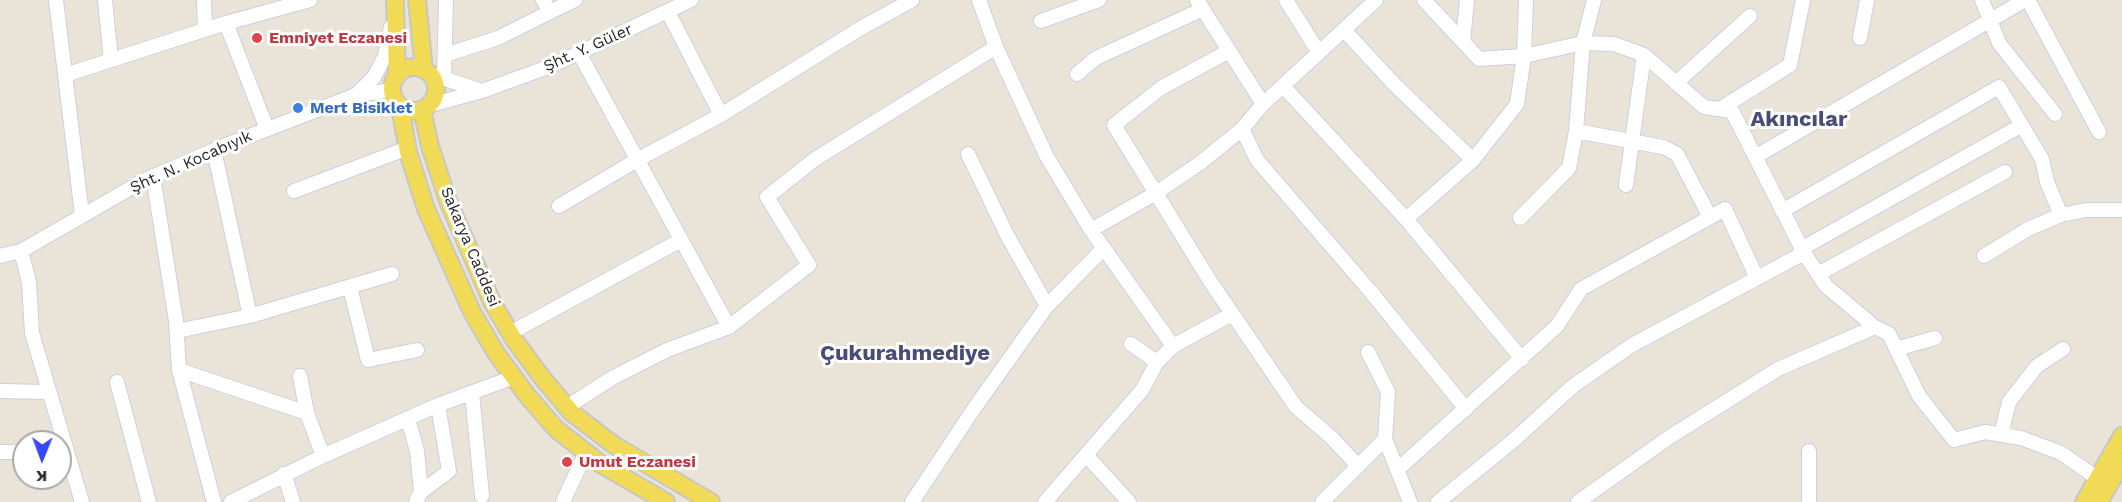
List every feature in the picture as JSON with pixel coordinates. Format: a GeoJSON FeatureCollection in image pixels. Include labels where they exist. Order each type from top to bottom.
{"type":"FeatureCollection","features":[{"type":"Feature","properties":{"kind":"main road"},"geometry":{"type":"LineString","coordinates":[[395,2],[395,100],[406,110],[426,107],[436,91],[417,0]]}},
{"type":"Feature","properties":{"kind":"main road"},"geometry":{"type":"LineString","coordinates":[[394,83],[409,68],[433,74]]}},
{"type":"Feature","properties":{"kind":"main road","name":"Sakarya Caddesi"},"geometry":{"type":"LineString","coordinates":[[400,106],[408,148],[426,209],[471,312],[514,377],[556,429],[601,464],[666,502]]}},
{"type":"Feature","properties":{"kind":"main road","name":"Sakarya Caddesi"},"geometry":{"type":"LineString","coordinates":[[426,107],[430,146],[448,201],[492,302],[510,333],[544,381],[567,407],[614,446],[711,502]]}},
{"type":"Feature","properties":{"kind":"main road"},"geometry":{"type":"LineString","coordinates":[[2104,492],[2122,436]]}},
{"type":"Feature","properties":{"kind":"main road"},"geometry":{"type":"LineString","coordinates":[[2084,502],[2104,492],[2122,462]]}},
{"type":"Feature","properties":{"kind":"street"},"geometry":{"type":"LineString","coordinates":[[56,0],[82,215]]}},
{"type":"Feature","properties":{"kind":"street"},"geometry":{"type":"LineString","coordinates":[[105,0],[111,60]]}},
{"type":"Feature","properties":{"kind":"street"},"geometry":{"type":"LineString","coordinates":[[204,0],[205,30]]}},
{"type":"Feature","properties":{"kind":"street"},"geometry":{"type":"LineString","coordinates":[[65,75],[226,23],[308,0]]}},
{"type":"Feature","properties":{"kind":"street"},"geometry":{"type":"LineString","coordinates":[[446,0],[445,55],[433,74],[482,91]]}},
{"type":"Feature","properties":{"kind":"street"},"geometry":{"type":"LineString","coordinates":[[445,55],[498,38],[546,6],[575,0]]}},
{"type":"Feature","properties":{"kind":"street","name":"Şht. Y. Güler"},"geometry":{"type":"LineString","coordinates":[[426,107],[482,91],[551,66],[691,0]]}},
{"type":"Feature","properties":{"kind":"street"},"geometry":{"type":"LineString","coordinates":[[559,206],[637,160],[721,115],[861,28],[912,0]]}},
{"type":"Feature","properties":{"kind":"street"},"geometry":{"type":"LineString","coordinates":[[979,0],[996,47],[1046,155],[1091,230],[1173,346]]}},
{"type":"Feature","properties":{"kind":"street"},"geometry":{"type":"LineString","coordinates":[[1041,21],[1099,0]]}},
{"type":"Feature","properties":{"kind":"street"},"geometry":{"type":"LineString","coordinates":[[1286,0],[1319,53]]}},
{"type":"Feature","properties":{"kind":"street"},"geometry":{"type":"LineString","coordinates":[[1091,230],[1156,193],[1200,163],[1242,129],[1263,104],[1376,0]]}},
{"type":"Feature","properties":{"kind":"street"},"geometry":{"type":"LineString","coordinates":[[1424,0],[1479,59],[1524,56],[1583,43],[1614,44],[1644,55],[1704,107],[1732,111],[1803,251],[1826,286],[1875,327],[1889,334],[1919,396],[1953,440],[1986,432],[2022,438],[2061,453],[2104,492]]}},
{"type":"Feature","properties":{"kind":"street"},"geometry":{"type":"LineString","coordinates":[[1463,41],[1467,0]]}},
{"type":"Feature","properties":{"kind":"street"},"geometry":{"type":"LineString","coordinates":[[1406,219],[1473,160],[1517,104],[1524,56],[1526,0]]}},
{"type":"Feature","properties":{"kind":"street"},"geometry":{"type":"LineString","coordinates":[[1520,218],[1569,168],[1576,131],[1583,43],[1594,0]]}},
{"type":"Feature","properties":{"kind":"street"},"geometry":{"type":"LineString","coordinates":[[1720,109],[1790,65],[1803,0]]}},
{"type":"Feature","properties":{"kind":"street"},"geometry":{"type":"LineString","coordinates":[[1860,38],[1867,0]]}},
{"type":"Feature","properties":{"kind":"street"},"geometry":{"type":"LineString","coordinates":[[1982,0],[1999,43],[2055,114]]}},
{"type":"Feature","properties":{"kind":"street"},"geometry":{"type":"LineString","coordinates":[[1755,157],[2027,0],[2099,132]]}},
{"type":"Feature","properties":{"kind":"street"},"geometry":{"type":"LineString","coordinates":[[356,94],[374,77],[386,56],[395,2]]}},
{"type":"Feature","properties":{"kind":"street"},"geometry":{"type":"LineString","coordinates":[[1077,74],[1096,58],[1200,5],[1263,104]]}},
{"type":"Feature","properties":{"kind":"street"},"geometry":{"type":"LineString","coordinates":[[668,12],[721,115]]}},
{"type":"Feature","properties":{"kind":"street"},"geometry":{"type":"LineString","coordinates":[[1676,83],[1750,16]]}},
{"type":"Feature","properties":{"kind":"street"},"geometry":{"type":"LineString","coordinates":[[226,23],[267,129]]}},
{"type":"Feature","properties":{"kind":"street"},"geometry":{"type":"LineString","coordinates":[[1344,30],[1395,85],[1473,160]]}},
{"type":"Feature","properties":{"kind":"street"},"geometry":{"type":"LineString","coordinates":[[567,407],[612,378],[658,354],[729,327],[810,266],[767,197],[815,159],[996,47]]}},
{"type":"Feature","properties":{"kind":"street"},"geometry":{"type":"LineString","coordinates":[[1229,51],[1161,88],[1114,125],[1232,314],[1296,407],[1331,437],[1358,466]]}},
{"type":"Feature","properties":{"kind":"street"},"geometry":{"type":"LineString","coordinates":[[579,53],[729,327]]}},
{"type":"Feature","properties":{"kind":"street"},"geometry":{"type":"LineString","coordinates":[[1626,185],[1644,55]]}},
{"type":"Feature","properties":{"kind":"street","name":"Şht. N. Kocabıyık"},"geometry":{"type":"LineString","coordinates":[[0,256],[21,251],[153,176],[356,94],[394,83]]}},
{"type":"Feature","properties":{"kind":"street"},"geometry":{"type":"LineString","coordinates":[[1283,86],[1406,219],[1522,359]]}},
{"type":"Feature","properties":{"kind":"street"},"geometry":{"type":"LineString","coordinates":[[1782,211],[1999,87],[2042,159],[2047,182],[2061,215]]}},
{"type":"Feature","properties":{"kind":"street"},"geometry":{"type":"LineString","coordinates":[[1438,502],[1514,440],[1573,386],[1632,345],[1757,278],[2022,125]]}},
{"type":"Feature","properties":{"kind":"street"},"geometry":{"type":"LineString","coordinates":[[1242,129],[1257,160],[1371,292],[1466,409]]}},
{"type":"Feature","properties":{"kind":"street"},"geometry":{"type":"LineString","coordinates":[[1576,131],[1663,147],[1677,154],[1710,217]]}},
{"type":"Feature","properties":{"kind":"street"},"geometry":{"type":"LineString","coordinates":[[294,191],[408,148]]}},
{"type":"Feature","properties":{"kind":"street"},"geometry":{"type":"LineString","coordinates":[[213,150],[250,316]]}},
{"type":"Feature","properties":{"kind":"street"},"geometry":{"type":"LineString","coordinates":[[968,154],[1007,235],[1047,306]]}},
{"type":"Feature","properties":{"kind":"street"},"geometry":{"type":"LineString","coordinates":[[1818,274],[2005,172]]}},
{"type":"Feature","properties":{"kind":"street"},"geometry":{"type":"LineString","coordinates":[[153,176],[177,331],[179,370],[214,502]]}},
{"type":"Feature","properties":{"kind":"street"},"geometry":{"type":"LineString","coordinates":[[1397,470],[1557,326],[1581,289],[1725,209],[1757,278]]}},
{"type":"Feature","properties":{"kind":"street"},"geometry":{"type":"LineString","coordinates":[[1984,256],[2028,229],[2061,215],[2086,210],[2122,210]]}},
{"type":"Feature","properties":{"kind":"street"},"geometry":{"type":"LineString","coordinates":[[510,333],[681,240]]}},
{"type":"Feature","properties":{"kind":"street"},"geometry":{"type":"LineString","coordinates":[[912,502],[973,410],[1047,306],[1104,248]]}},
{"type":"Feature","properties":{"kind":"street"},"geometry":{"type":"LineString","coordinates":[[21,251],[29,282],[32,333],[58,430]]}},
{"type":"Feature","properties":{"kind":"street"},"geometry":{"type":"LineString","coordinates":[[177,331],[250,316],[392,274]]}},
{"type":"Feature","properties":{"kind":"street"},"geometry":{"type":"LineString","coordinates":[[350,287],[368,360],[417,350]]}},
{"type":"Feature","properties":{"kind":"street"},"geometry":{"type":"LineString","coordinates":[[1045,502],[1143,390],[1157,362],[1173,346],[1232,314]]}},
{"type":"Feature","properties":{"kind":"street"},"geometry":{"type":"LineString","coordinates":[[1578,502],[1668,438],[1778,369],[1875,327]]}},
{"type":"Feature","properties":{"kind":"street"},"geometry":{"type":"LineString","coordinates":[[1896,349],[1935,338]]}},
{"type":"Feature","properties":{"kind":"street"},"geometry":{"type":"LineString","coordinates":[[1131,344],[1157,362]]}},
{"type":"Feature","properties":{"kind":"street"},"geometry":{"type":"LineString","coordinates":[[2001,435],[2009,402],[2037,366],[2063,349]]}},
{"type":"Feature","properties":{"kind":"street"},"geometry":{"type":"LineString","coordinates":[[1368,352],[1388,392],[1385,439],[1410,502]]}},
{"type":"Feature","properties":{"kind":"street"},"geometry":{"type":"LineString","coordinates":[[179,370],[307,413]]}},
{"type":"Feature","properties":{"kind":"street"},"geometry":{"type":"LineString","coordinates":[[300,376],[307,413],[323,456]]}},
{"type":"Feature","properties":{"kind":"street"},"geometry":{"type":"LineString","coordinates":[[231,502],[284,474],[438,405],[514,377]]}},
{"type":"Feature","properties":{"kind":"street"},"geometry":{"type":"LineString","coordinates":[[117,382],[149,502]]}},
{"type":"Feature","properties":{"kind":"street"},"geometry":{"type":"LineString","coordinates":[[0,391],[48,392]]}},
{"type":"Feature","properties":{"kind":"street"},"geometry":{"type":"LineString","coordinates":[[472,393],[482,495]]}},
{"type":"Feature","properties":{"kind":"street"},"geometry":{"type":"LineString","coordinates":[[418,497],[449,471],[438,405]]}},
{"type":"Feature","properties":{"kind":"street"},"geometry":{"type":"LineString","coordinates":[[408,419],[417,451],[418,497]]}},
{"type":"Feature","properties":{"kind":"street"},"geometry":{"type":"LineString","coordinates":[[1322,502],[1385,439]]}},
{"type":"Feature","properties":{"kind":"street"},"geometry":{"type":"LineString","coordinates":[[1809,451],[1809,502]]}},
{"type":"Feature","properties":{"kind":"street"},"geometry":{"type":"LineString","coordinates":[[563,502],[586,452]]}},
{"type":"Feature","properties":{"kind":"street"},"geometry":{"type":"LineString","coordinates":[[1086,455],[1130,502]]}},
{"type":"Feature","properties":{"kind":"street"},"geometry":{"type":"LineString","coordinates":[[284,474],[293,502]]}},
{"type":"Feature","properties":{"kind":"street"},"geometry":{"type":"LineString","coordinates":[[72,476],[82,502]]}},
{"type":"Feature","properties":{"kind":"place","name":"Emniyet Eczanesi"},"geometry":{"type":"Point","coordinates":[257,38]}},
{"type":"Feature","properties":{"kind":"place","name":"Mert Bisiklet"},"geometry":{"type":"Point","coordinates":[298,108]}},
{"type":"Feature","properties":{"kind":"place","name":"Umut Eczanesi"},"geometry":{"type":"Point","coordinates":[567,462]}},
{"type":"Feature","properties":{"kind":"district","name":"Akıncılar"},"geometry":{"type":"Point","coordinates":[1799,120]}},
{"type":"Feature","properties":{"kind":"district","name":"Çukurahmediye"},"geometry":{"type":"Point","coordinates":[905,354]}}]}
